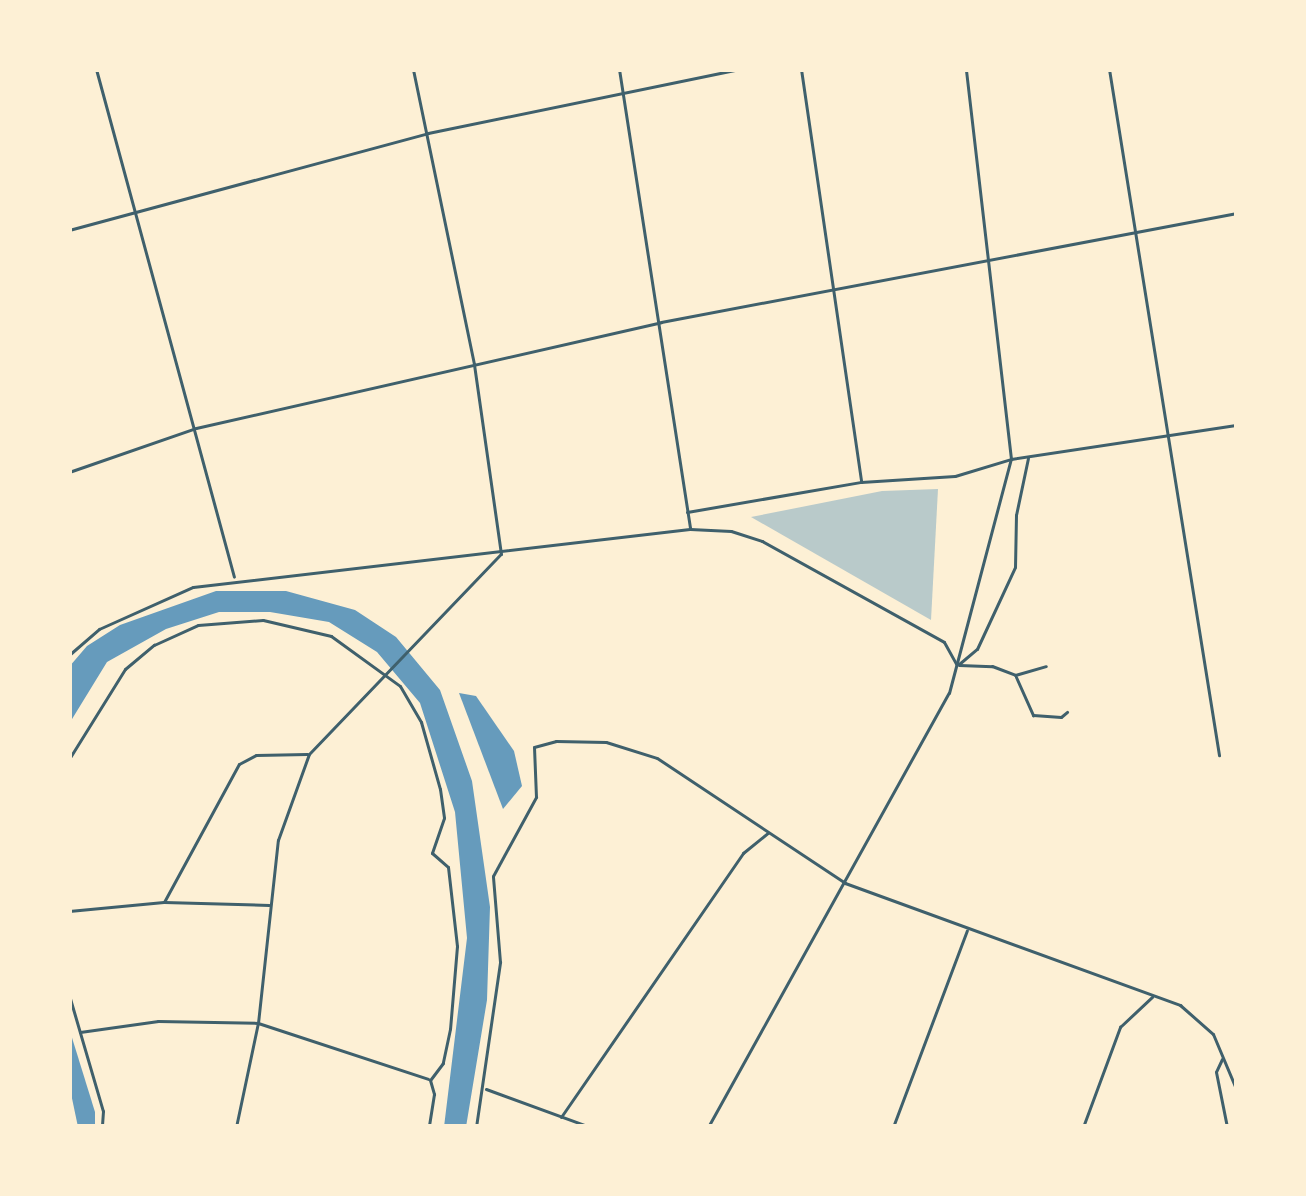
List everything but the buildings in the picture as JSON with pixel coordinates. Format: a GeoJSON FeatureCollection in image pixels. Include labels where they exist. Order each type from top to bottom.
{"type":"FeatureCollection","features":[{"type":"Feature","properties":{"kind":"street"},"geometry":{"type":"LineString","coordinates":[[96,69],[234,580]]}},
{"type":"Feature","properties":{"kind":"street"},"geometry":{"type":"LineString","coordinates":[[413,69],[474,364],[501,554]]}},
{"type":"Feature","properties":{"kind":"street"},"geometry":{"type":"LineString","coordinates":[[619,69],[690,529]]}},
{"type":"Feature","properties":{"kind":"street"},"geometry":{"type":"LineString","coordinates":[[69,230],[428,133],[739,69]]}},
{"type":"Feature","properties":{"kind":"street"},"geometry":{"type":"LineString","coordinates":[[801,69],[861,482]]}},
{"type":"Feature","properties":{"kind":"street"},"geometry":{"type":"LineString","coordinates":[[708,1127],[950,692],[1011,459],[966,69]]}},
{"type":"Feature","properties":{"kind":"street"},"geometry":{"type":"LineString","coordinates":[[1109,69],[1219,755]]}},
{"type":"Feature","properties":{"kind":"street"},"geometry":{"type":"LineString","coordinates":[[69,472],[196,428],[661,322],[836,293],[1237,213]]}},
{"type":"Feature","properties":{"kind":"street"},"geometry":{"type":"LineString","coordinates":[[687,512],[861,482],[955,476],[1011,459],[1237,425]]}},
{"type":"Feature","properties":{"kind":"street"},"geometry":{"type":"LineString","coordinates":[[957,665],[977,649],[1016,568],[1016,514],[1028,457]]}},
{"type":"Feature","properties":{"kind":"street"},"geometry":{"type":"LineString","coordinates":[[69,655],[99,628],[147,603],[234,580],[501,554],[690,529],[731,531],[762,541],[944,642],[957,665]]}},
{"type":"Feature","properties":{"kind":"street"},"geometry":{"type":"LineString","coordinates":[[236,1127],[258,1022],[278,840],[309,754],[501,554]]}},
{"type":"Feature","properties":{"kind":"street"},"geometry":{"type":"LineString","coordinates":[[69,759],[125,669],[154,645],[197,626],[263,620],[331,636],[385,672],[400,686],[421,722],[444,818],[432,853],[448,867],[457,946],[450,1029],[442,1063],[430,1080]]}},
{"type":"Feature","properties":{"kind":"street"},"geometry":{"type":"LineString","coordinates":[[957,665],[992,666],[1015,675],[1046,666]]}},
{"type":"Feature","properties":{"kind":"street"},"geometry":{"type":"LineString","coordinates":[[1015,675],[1034,715],[1061,717],[1067,712]]}},
{"type":"Feature","properties":{"kind":"street"},"geometry":{"type":"LineString","coordinates":[[476,1127],[500,962],[493,877],[536,797],[535,747],[556,741],[606,742],[657,758],[845,883],[1191,1012],[1213,1034],[1237,1091]]}},
{"type":"Feature","properties":{"kind":"street"},"geometry":{"type":"LineString","coordinates":[[164,902],[239,764],[280,751],[309,754]]}},
{"type":"Feature","properties":{"kind":"street"},"geometry":{"type":"LineString","coordinates":[[561,1117],[743,853],[769,832]]}},
{"type":"Feature","properties":{"kind":"street"},"geometry":{"type":"LineString","coordinates":[[69,911],[164,902],[269,905]]}},
{"type":"Feature","properties":{"kind":"street"},"geometry":{"type":"LineString","coordinates":[[893,1127],[968,928]]}},
{"type":"Feature","properties":{"kind":"street"},"geometry":{"type":"LineString","coordinates":[[69,995],[103,1111],[103,1127]]}},
{"type":"Feature","properties":{"kind":"street"},"geometry":{"type":"LineString","coordinates":[[1082,1127],[1120,1027],[1154,995]]}},
{"type":"Feature","properties":{"kind":"street"},"geometry":{"type":"LineString","coordinates":[[80,1032],[158,1021],[258,1022],[430,1080]]}},
{"type":"Feature","properties":{"kind":"street"},"geometry":{"type":"LineString","coordinates":[[1223,1057],[1216,1072],[1227,1127]]}},
{"type":"Feature","properties":{"kind":"street"},"geometry":{"type":"LineString","coordinates":[[428,1127],[434,1094],[430,1080]]}},
{"type":"Feature","properties":{"kind":"street"},"geometry":{"type":"LineString","coordinates":[[484,1089],[590,1127]]}},
{"type":"Feature","properties":{"kind":"shaded area"},"geometry":{"type":"Polygon","coordinates":[[[938,489],[931,620],[751,517],[882,491],[938,489]]]}},
{"type":"Feature","properties":{"kind":"water"},"geometry":{"type":"Polygon","coordinates":[[[216,591],[286,591],[355,610],[396,637],[440,690],[472,781],[490,907],[487,1000],[466,1127],[444,1127],[467,938],[455,812],[420,703],[377,652],[329,622],[270,612],[219,612],[166,629],[107,662],[69,724],[69,667],[87,646],[120,625],[216,591]]]}},
{"type":"Feature","properties":{"kind":"water"},"geometry":{"type":"Polygon","coordinates":[[[459,693],[476,696],[514,751],[522,786],[503,809],[459,693]]]}},
{"type":"Feature","properties":{"kind":"water"},"geometry":{"type":"Polygon","coordinates":[[[69,1028],[95,1112],[95,1127],[78,1127],[69,1084],[69,1028]]]}}]}
